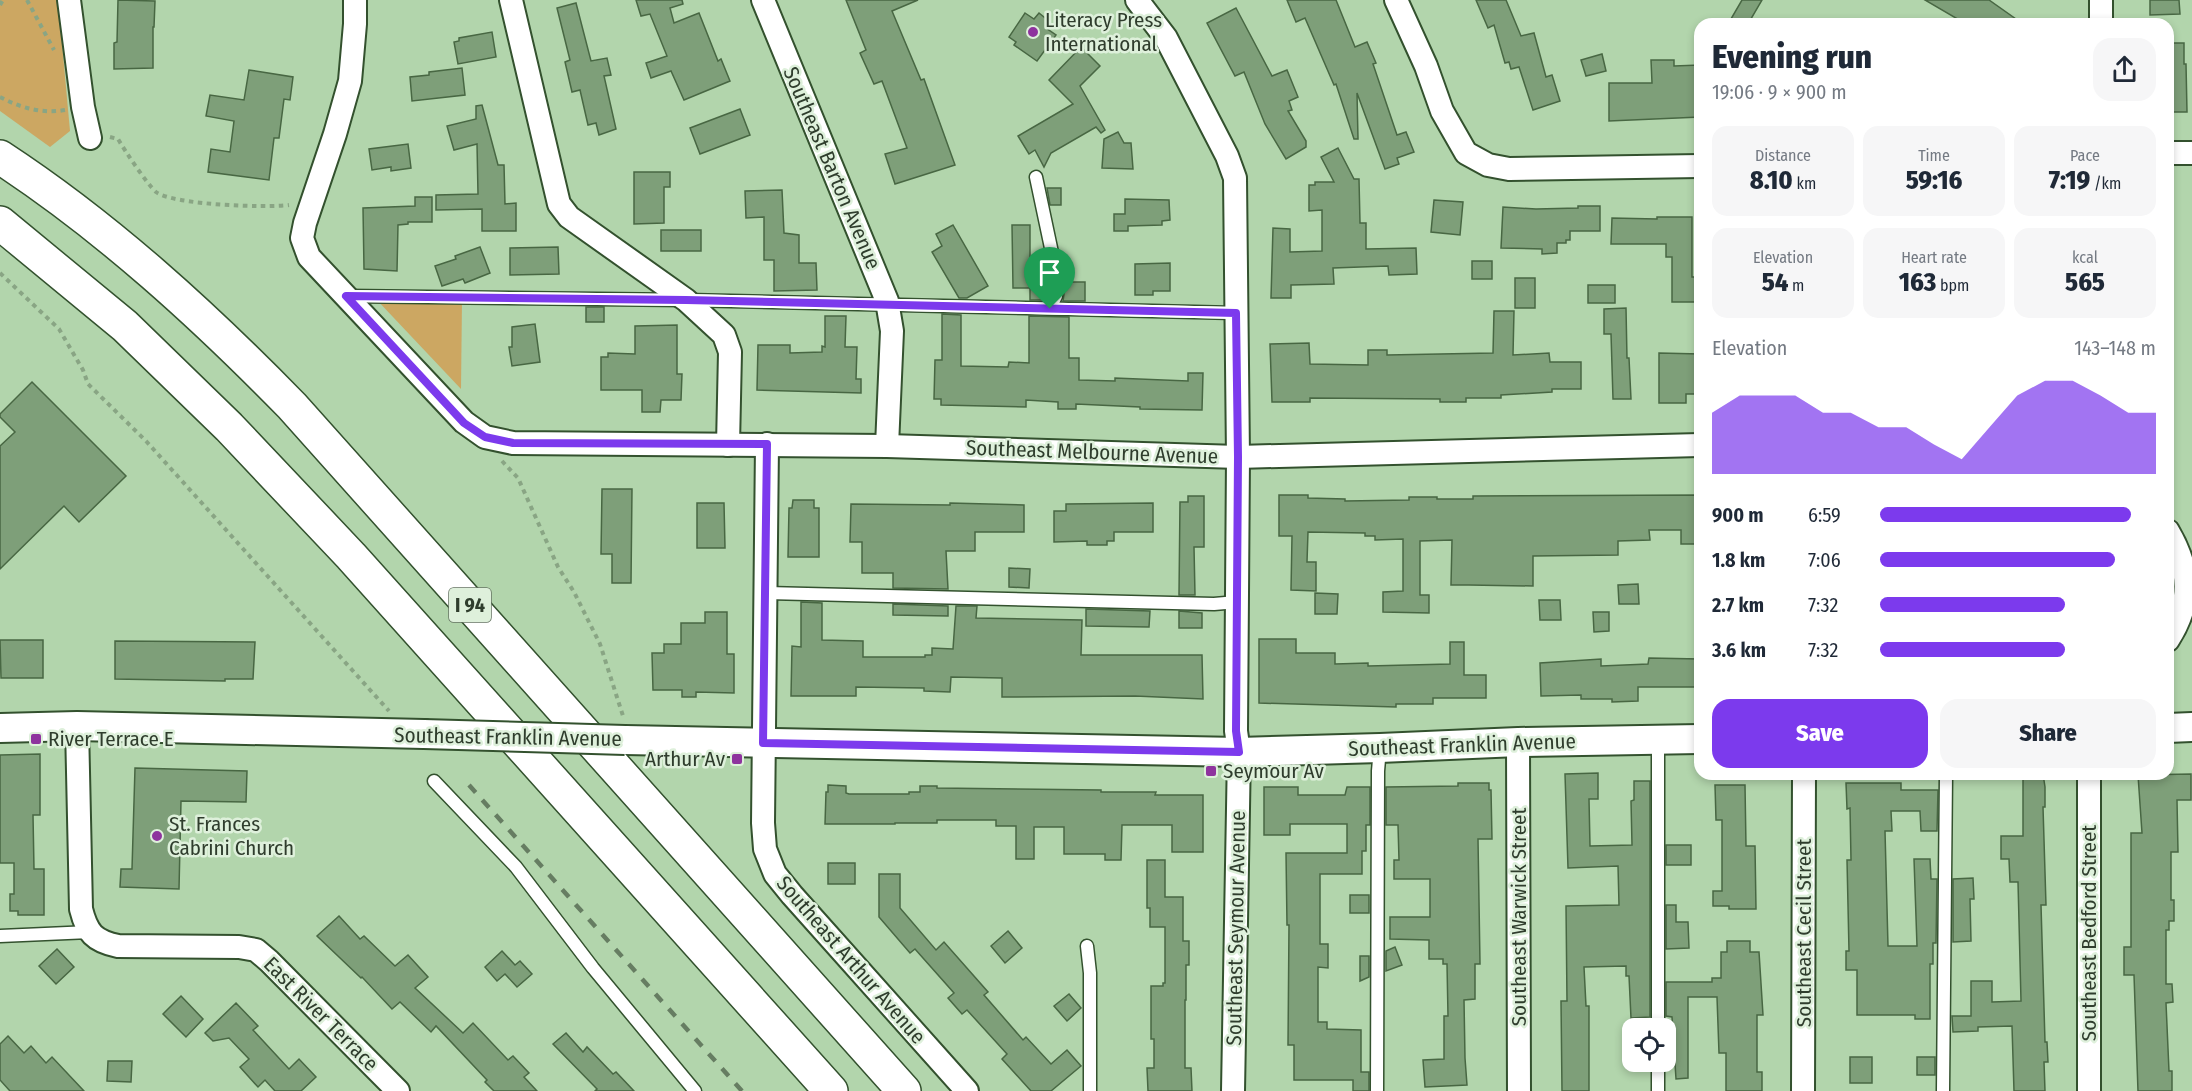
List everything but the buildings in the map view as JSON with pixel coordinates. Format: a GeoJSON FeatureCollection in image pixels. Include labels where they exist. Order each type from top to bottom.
{"type":"FeatureCollection","features":[{"type":"Feature","properties":{"kind":"highway","name":"I 94"},"geometry":{"type":"LineString","coordinates":[[0,157],[133,257],[220,335],[292,406],[904,1091]]}},
{"type":"Feature","properties":{"kind":"highway","name":"I 94"},"geometry":{"type":"LineString","coordinates":[[0,223],[125,326],[229,427],[351,556],[831,1091]]}},
{"type":"Feature","properties":{"kind":"street"},"geometry":{"type":"LineString","coordinates":[[69,0],[71,106],[90,134]]}},
{"type":"Feature","properties":{"kind":"street"},"geometry":{"type":"LineString","coordinates":[[346,296],[309,257],[302,238],[310,203],[335,135],[350,81],[355,0]]}},
{"type":"Feature","properties":{"kind":"street"},"geometry":{"type":"LineString","coordinates":[[511,0],[559,204],[569,217],[686,300],[724,335],[730,352],[728,444]]}},
{"type":"Feature","properties":{"kind":"street","name":"Southeast Barton Avenue"},"geometry":{"type":"LineString","coordinates":[[763,0],[888,304],[892,332],[887,446]]}},
{"type":"Feature","properties":{"kind":"street","name":"Southeast Seymour Avenue"},"geometry":{"type":"LineString","coordinates":[[1137,0],[1166,38],[1234,174],[1238,457],[1236,731],[1239,752],[1233,1091]]}},
{"type":"Feature","properties":{"kind":"street"},"geometry":{"type":"LineString","coordinates":[[1396,0],[1426,66],[1448,124],[1466,153],[1488,165],[1509,169],[1694,166]]}},
{"type":"Feature","properties":{"kind":"street"},"geometry":{"type":"LineString","coordinates":[[2174,153],[2192,153]]}},
{"type":"Feature","properties":{"kind":"street","name":"Southeast Melbourne Avenue"},"geometry":{"type":"LineString","coordinates":[[346,296],[464,423],[485,437],[513,443],[887,446],[1238,457],[1694,445]]}},
{"type":"Feature","properties":{"kind":"street","name":"Southeast Arthur Avenue"},"geometry":{"type":"LineString","coordinates":[[767,444],[763,743],[765,849],[775,874],[792,895],[967,1091]]}},
{"type":"Feature","properties":{"kind":"street"},"geometry":{"type":"LineString","coordinates":[[2174,543],[2182,560],[2187,582],[2187,604],[2180,624],[2174,632]]}},
{"type":"Feature","properties":{"kind":"street"},"geometry":{"type":"LineString","coordinates":[[77,726],[81,909],[90,932]]}},
{"type":"Feature","properties":{"kind":"street","name":"Southeast Franklin Avenue"},"geometry":{"type":"LineString","coordinates":[[0,728],[77,726],[424,734],[624,728],[763,743],[1239,752],[1518,742],[1694,739]]}},
{"type":"Feature","properties":{"kind":"street"},"geometry":{"type":"LineString","coordinates":[[2174,728],[2192,727]]}},
{"type":"Feature","properties":{"kind":"street","name":"Southeast Warwick Street"},"geometry":{"type":"LineString","coordinates":[[1518,742],[1519,1091]]}},
{"type":"Feature","properties":{"kind":"street","name":"Southeast Cecil Street"},"geometry":{"type":"LineString","coordinates":[[1803,1091],[1804,780]]}},
{"type":"Feature","properties":{"kind":"street","name":"Southeast Bedford Street"},"geometry":{"type":"LineString","coordinates":[[2089,780],[2089,1091]]}},
{"type":"Feature","properties":{"kind":"street","name":"East River Terrace"},"geometry":{"type":"LineString","coordinates":[[90,932],[101,942],[118,946],[239,947],[256,950],[398,1091]]}},
{"type":"Feature","properties":{"kind":"lane"},"geometry":{"type":"LineString","coordinates":[[1036,177],[1058,281],[1056,296],[1050,309]]}},
{"type":"Feature","properties":{"kind":"lane"},"geometry":{"type":"LineString","coordinates":[[346,296],[686,300],[1236,313]]}},
{"type":"Feature","properties":{"kind":"lane"},"geometry":{"type":"LineString","coordinates":[[766,593],[1214,604],[1237,602]]}},
{"type":"Feature","properties":{"kind":"lane"},"geometry":{"type":"LineString","coordinates":[[1658,740],[1658,1018]]}},
{"type":"Feature","properties":{"kind":"lane"},"geometry":{"type":"LineString","coordinates":[[1377,1091],[1380,748]]}},
{"type":"Feature","properties":{"kind":"lane"},"geometry":{"type":"LineString","coordinates":[[1943,1091],[1946,780]]}},
{"type":"Feature","properties":{"kind":"lane"},"geometry":{"type":"LineString","coordinates":[[434,781],[516,867],[593,968],[695,1091]]}},
{"type":"Feature","properties":{"kind":"lane"},"geometry":{"type":"LineString","coordinates":[[0,936],[90,932]]}},
{"type":"Feature","properties":{"kind":"lane"},"geometry":{"type":"LineString","coordinates":[[1087,946],[1090,973],[1090,1091]]}},
{"type":"Feature","properties":{"kind":"lane"},"geometry":{"type":"LineString","coordinates":[[1658,1072],[1658,1091]]}},
{"type":"Feature","properties":{"kind":"path"},"geometry":{"type":"LineString","coordinates":[[0,4],[3,0]]}},
{"type":"Feature","properties":{"kind":"path"},"geometry":{"type":"LineString","coordinates":[[27,0],[59,57]]}},
{"type":"Feature","properties":{"kind":"path"},"geometry":{"type":"LineString","coordinates":[[0,97],[18,106],[51,113],[71,106]]}},
{"type":"Feature","properties":{"kind":"path"},"geometry":{"type":"LineString","coordinates":[[90,134],[118,139],[157,192],[177,199],[205,204],[271,208],[296,205]]}},
{"type":"Feature","properties":{"kind":"path"},"geometry":{"type":"LineString","coordinates":[[0,273],[59,329],[83,370],[88,384],[146,441],[389,711]]}},
{"type":"Feature","properties":{"kind":"path"},"geometry":{"type":"LineString","coordinates":[[497,456],[518,478],[558,567],[574,592],[600,644],[624,728]]}},
{"type":"Feature","properties":{"kind":"shaded area"},"geometry":{"type":"Polygon","coordinates":[[[0,0],[58,0],[70,131],[50,147],[0,111],[0,0]]]}},
{"type":"Feature","properties":{"kind":"shaded area"},"geometry":{"type":"Polygon","coordinates":[[[376,299],[462,300],[461,389],[376,299]]]}},
{"type":"Feature","properties":{"kind":"railway"},"geometry":{"type":"LineString","coordinates":[[469,785],[742,1091]]}},
{"type":"Feature","properties":{"kind":"place","name":"Literacy Press International"},"geometry":{"type":"Point","coordinates":[1033,32]}},
{"type":"Feature","properties":{"kind":"place","name":"River Terrace E"},"geometry":{"type":"Point","coordinates":[36,739]}},
{"type":"Feature","properties":{"kind":"place","name":"Arthur Av"},"geometry":{"type":"Point","coordinates":[737,759]}},
{"type":"Feature","properties":{"kind":"place","name":"Seymour Av"},"geometry":{"type":"Point","coordinates":[1211,771]}},
{"type":"Feature","properties":{"kind":"place","name":"St. Frances Cabrini Church"},"geometry":{"type":"Point","coordinates":[157,836]}},
{"type":"Feature","properties":{"kind":"route"},"geometry":{"type":"LineString","coordinates":[[346,296],[686,300],[1050,309],[1236,313],[1238,457],[1236,731],[1239,752],[763,743],[767,444],[513,443],[485,437],[464,423],[346,296]]}}]}
